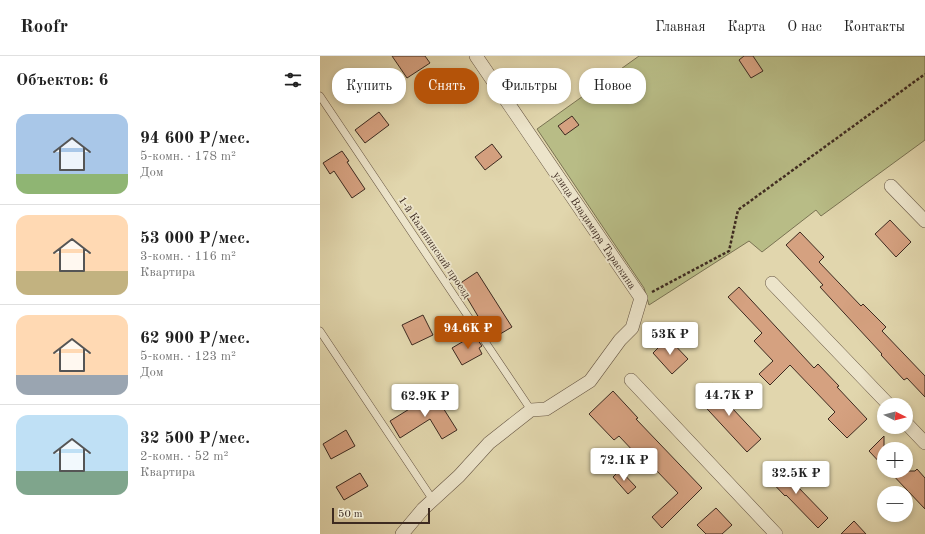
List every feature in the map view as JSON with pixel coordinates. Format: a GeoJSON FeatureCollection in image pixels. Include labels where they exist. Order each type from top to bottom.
{"type":"FeatureCollection","features":[{"type":"Feature","properties":{"kind":"street","name":"улица Владимира Тараскина"},"geometry":{"type":"LineString","coordinates":[[402,534],[423,509],[459,476],[489,443],[531,410],[546,409],[590,381],[620,340],[632,328],[641,298],[476,56]]}},
{"type":"Feature","properties":{"kind":"street"},"geometry":{"type":"LineString","coordinates":[[891,186],[925,221]]}},
{"type":"Feature","properties":{"kind":"street"},"geometry":{"type":"LineString","coordinates":[[772,282],[882,398]]}},
{"type":"Feature","properties":{"kind":"street"},"geometry":{"type":"LineString","coordinates":[[631,380],[776,534]]}},
{"type":"Feature","properties":{"kind":"street"},"geometry":{"type":"LineString","coordinates":[[913,430],[925,442]]}},
{"type":"Feature","properties":{"kind":"lane","name":"1-й Калининский проезд"},"geometry":{"type":"LineString","coordinates":[[320,96],[531,410]]}},
{"type":"Feature","properties":{"kind":"lane"},"geometry":{"type":"LineString","coordinates":[[320,331],[433,500]]}},
{"type":"Feature","properties":{"kind":"path"},"geometry":{"type":"LineString","coordinates":[[641,298],[729,251],[738,210],[925,74]]}},
{"type":"Feature","properties":{"kind":"green space"},"geometry":{"type":"Polygon","coordinates":[[[639,56],[925,56],[925,140],[821,216],[816,210],[762,252],[749,241],[649,305],[644,288],[537,129],[579,99],[579,104],[646,104],[646,68],[622,68],[639,56]]]}},
{"type":"Feature","properties":{"kind":"building"},"geometry":{"type":"Polygon","coordinates":[[[392,56],[425,56],[430,63],[422,68],[414,68],[414,73],[407,78],[406,68],[400,68],[392,56]]]}},
{"type":"Feature","properties":{"kind":"building"},"geometry":{"type":"Polygon","coordinates":[[[744,56],[753,56],[763,71],[751,78],[739,60],[744,56]]]}},
{"type":"Feature","properties":{"kind":"building"},"geometry":{"type":"Polygon","coordinates":[[[379,112],[389,125],[365,143],[355,130],[379,112]]]}},
{"type":"Feature","properties":{"kind":"building"},"geometry":{"type":"Polygon","coordinates":[[[572,116],[579,125],[565,135],[558,126],[572,116]]]}},
{"type":"Feature","properties":{"kind":"building"},"geometry":{"type":"Polygon","coordinates":[[[492,144],[502,157],[485,170],[475,157],[492,144]]]}},
{"type":"Feature","properties":{"kind":"building"},"geometry":{"type":"Polygon","coordinates":[[[342,151],[349,161],[347,162],[365,189],[352,198],[334,171],[330,174],[323,163],[342,151]]]}},
{"type":"Feature","properties":{"kind":"building"},"geometry":{"type":"Polygon","coordinates":[[[890,220],[911,242],[896,257],[875,234],[890,220]]]}},
{"type":"Feature","properties":{"kind":"building"},"geometry":{"type":"Polygon","coordinates":[[[800,232],[824,257],[819,262],[861,306],[863,304],[886,327],[882,331],[925,376],[925,397],[907,378],[904,380],[881,355],[882,354],[820,287],[823,285],[786,245],[800,232]]]}},
{"type":"Feature","properties":{"kind":"building"},"geometry":{"type":"Polygon","coordinates":[[[477,272],[512,327],[490,340],[483,330],[485,328],[460,286],[462,282],[477,272]]]}},
{"type":"Feature","properties":{"kind":"building"},"geometry":{"type":"Polygon","coordinates":[[[739,287],[814,368],[818,364],[867,419],[847,438],[828,419],[835,412],[790,365],[770,385],[759,374],[773,361],[754,341],[762,333],[728,297],[739,287]]]}},
{"type":"Feature","properties":{"kind":"building"},"geometry":{"type":"Polygon","coordinates":[[[423,315],[433,335],[412,345],[402,325],[423,315]]]}},
{"type":"Feature","properties":{"kind":"building"},"geometry":{"type":"Polygon","coordinates":[[[474,335],[482,346],[479,348],[482,354],[462,365],[452,348],[474,335]]]}},
{"type":"Feature","properties":{"kind":"building"},"geometry":{"type":"Polygon","coordinates":[[[668,338],[688,359],[672,374],[653,353],[668,338]]]}},
{"type":"Feature","properties":{"kind":"building"},"geometry":{"type":"Polygon","coordinates":[[[713,383],[735,406],[732,408],[761,439],[747,452],[697,398],[713,383]]]}},
{"type":"Feature","properties":{"kind":"building"},"geometry":{"type":"Polygon","coordinates":[[[613,391],[638,418],[636,419],[702,488],[662,528],[652,517],[678,493],[655,469],[652,471],[619,436],[614,440],[589,414],[613,391]]]}},
{"type":"Feature","properties":{"kind":"building"},"geometry":{"type":"Polygon","coordinates":[[[433,392],[457,430],[442,439],[430,419],[400,438],[390,421],[419,403],[419,401],[433,392]]]}},
{"type":"Feature","properties":{"kind":"building"},"geometry":{"type":"Polygon","coordinates":[[[346,430],[355,446],[331,459],[323,444],[346,430]]]}},
{"type":"Feature","properties":{"kind":"building"},"geometry":{"type":"Polygon","coordinates":[[[884,436],[884,442],[878,442],[884,436]]]}},
{"type":"Feature","properties":{"kind":"building"},"geometry":{"type":"Polygon","coordinates":[[[877,443],[877,460],[869,451],[877,443]]]}},
{"type":"Feature","properties":{"kind":"building"},"geometry":{"type":"Polygon","coordinates":[[[779,463],[798,484],[796,485],[828,518],[818,528],[766,476],[779,463]]]}},
{"type":"Feature","properties":{"kind":"building"},"geometry":{"type":"Polygon","coordinates":[[[917,469],[925,478],[925,509],[913,496],[913,486],[903,486],[896,478],[913,478],[913,471],[917,469]]]}},
{"type":"Feature","properties":{"kind":"building"},"geometry":{"type":"Polygon","coordinates":[[[620,470],[636,487],[628,494],[613,477],[620,470]]]}},
{"type":"Feature","properties":{"kind":"building"},"geometry":{"type":"Polygon","coordinates":[[[360,473],[368,486],[344,500],[336,487],[360,473]]]}},
{"type":"Feature","properties":{"kind":"building"},"geometry":{"type":"Polygon","coordinates":[[[716,508],[732,525],[722,534],[706,534],[697,525],[716,508]]]}},
{"type":"Feature","properties":{"kind":"building"},"geometry":{"type":"Polygon","coordinates":[[[854,521],[866,534],[841,534],[854,521]]]}}]}
